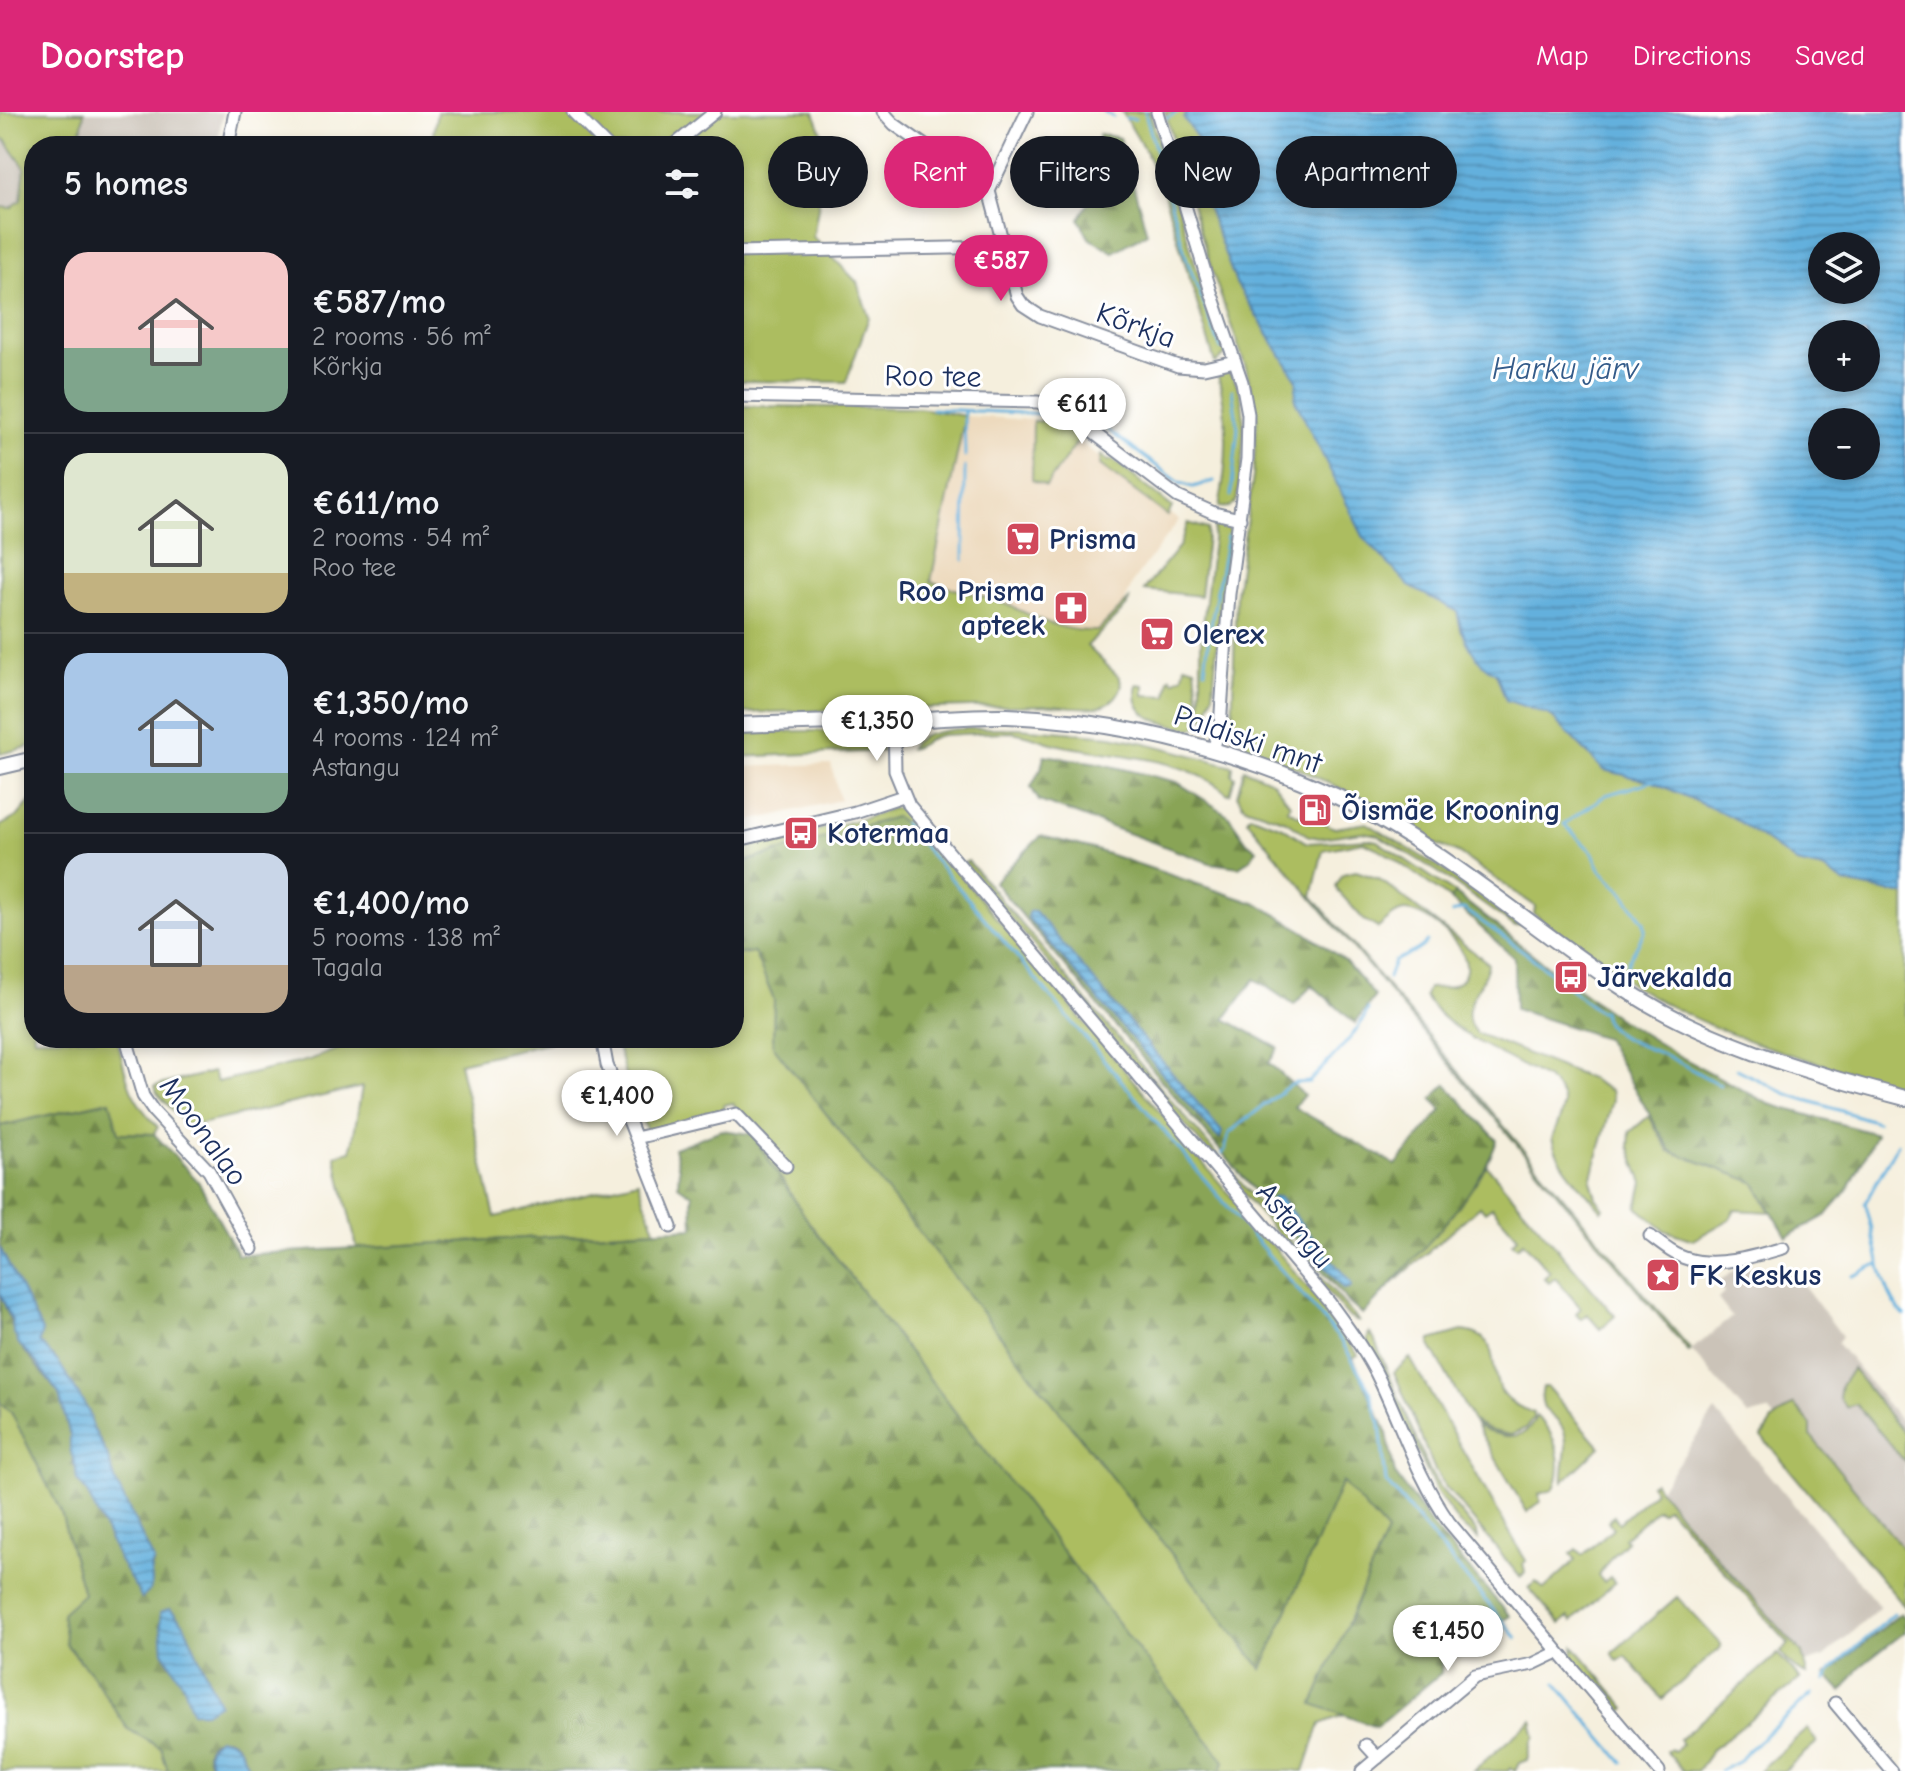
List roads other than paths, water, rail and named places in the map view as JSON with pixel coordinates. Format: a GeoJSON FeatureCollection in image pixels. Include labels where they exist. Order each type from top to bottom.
{"type":"FeatureCollection","features":[{"type":"Feature","properties":{"kind":"main road","name":"Paldiski mnt"},"geometry":{"type":"LineString","coordinates":[[744,725],[1004,716],[1135,730],[1213,750],[1299,780],[1373,816],[1471,879],[1619,986],[1703,1032],[1746,1049],[1905,1098]]}},
{"type":"Feature","properties":{"kind":"main road"},"geometry":{"type":"LineString","coordinates":[[0,767],[24,761]]}},
{"type":"Feature","properties":{"kind":"street"},"geometry":{"type":"LineString","coordinates":[[230,136],[235,112]]}},
{"type":"Feature","properties":{"kind":"street"},"geometry":{"type":"LineString","coordinates":[[573,112],[597,136]]}},
{"type":"Feature","properties":{"kind":"street"},"geometry":{"type":"LineString","coordinates":[[685,136],[715,112]]}},
{"type":"Feature","properties":{"kind":"street"},"geometry":{"type":"LineString","coordinates":[[883,112],[911,136]]}},
{"type":"Feature","properties":{"kind":"street"},"geometry":{"type":"LineString","coordinates":[[994,181],[1027,112]]}},
{"type":"Feature","properties":{"kind":"street"},"geometry":{"type":"LineString","coordinates":[[1157,112],[1246,397],[1249,435],[1229,594],[1220,727],[1213,750]]}},
{"type":"Feature","properties":{"kind":"street","name":"Kõrkja"},"geometry":{"type":"LineString","coordinates":[[993,208],[1017,296],[1023,305],[1040,316],[1178,366],[1204,368],[1235,361]]}},
{"type":"Feature","properties":{"kind":"street"},"geometry":{"type":"LineString","coordinates":[[744,252],[1003,247]]}},
{"type":"Feature","properties":{"kind":"street","name":"Roo tee"},"geometry":{"type":"LineString","coordinates":[[744,396],[1038,402],[1065,412],[1178,497],[1214,513],[1240,519]]}},
{"type":"Feature","properties":{"kind":"street","name":"Astangu"},"geometry":{"type":"LineString","coordinates":[[894,720],[895,771],[903,796],[940,844],[1329,1302],[1380,1381],[1431,1496],[1449,1522],[1659,1771]]}},
{"type":"Feature","properties":{"kind":"street"},"geometry":{"type":"LineString","coordinates":[[744,839],[855,812],[903,796]]}},
{"type":"Feature","properties":{"kind":"street","name":"Moonalao"},"geometry":{"type":"LineString","coordinates":[[129,1048],[143,1096],[209,1171],[252,1249]]}},
{"type":"Feature","properties":{"kind":"street"},"geometry":{"type":"LineString","coordinates":[[604,1048],[607,1065],[671,1227]]}},
{"type":"Feature","properties":{"kind":"street"},"geometry":{"type":"LineString","coordinates":[[636,1138],[736,1114],[786,1166]]}},
{"type":"Feature","properties":{"kind":"street"},"geometry":{"type":"LineString","coordinates":[[1650,1236],[1672,1253],[1691,1260],[1710,1262],[1756,1256],[1783,1248]]}},
{"type":"Feature","properties":{"kind":"street"},"geometry":{"type":"LineString","coordinates":[[1362,1771],[1475,1676],[1533,1664],[1558,1652]]}},
{"type":"Feature","properties":{"kind":"street"},"geometry":{"type":"LineString","coordinates":[[1835,1703],[1892,1771]]}},
{"type":"Feature","properties":{"kind":"street"},"geometry":{"type":"LineString","coordinates":[[1366,1745],[1378,1758]]}},
{"type":"Feature","properties":{"kind":"water","name":"Harku järv"},"geometry":{"type":"Polygon","coordinates":[[[1187,112],[1905,112],[1905,895],[1845,883],[1823,869],[1797,863],[1734,818],[1654,782],[1604,770],[1550,715],[1506,700],[1496,673],[1481,663],[1470,647],[1457,611],[1409,586],[1364,538],[1295,400],[1297,380],[1236,283],[1208,208],[1260,208],[1260,136],[1196,136],[1184,118],[1187,112]]]}},
{"type":"Feature","properties":{"kind":"water"},"geometry":{"type":"Polygon","coordinates":[[[1031,911],[1035,911],[1222,1132],[1220,1138],[1028,918],[1031,911]]]}},
{"type":"Feature","properties":{"kind":"water"},"geometry":{"type":"Polygon","coordinates":[[[1274,1197],[1279,1197],[1351,1283],[1351,1287],[1344,1289],[1272,1204],[1274,1197]]]}},
{"type":"Feature","properties":{"kind":"water"},"geometry":{"type":"Polygon","coordinates":[[[0,1248],[42,1331],[39,1342],[59,1363],[89,1412],[116,1483],[154,1561],[150,1568],[151,1588],[142,1598],[119,1560],[87,1492],[77,1480],[59,1394],[19,1344],[13,1331],[0,1293],[0,1248]]]}},
{"type":"Feature","properties":{"kind":"water"},"geometry":{"type":"Polygon","coordinates":[[[170,1609],[184,1624],[219,1703],[205,1712],[192,1712],[185,1688],[163,1651],[160,1613],[170,1609]]]}},
{"type":"Feature","properties":{"kind":"water"},"geometry":{"type":"Polygon","coordinates":[[[218,1738],[235,1744],[250,1771],[214,1771],[208,1753],[210,1745],[218,1738]]]}},
{"type":"Feature","properties":{"kind":"waterway"},"geometry":{"type":"LineString","coordinates":[[1104,112],[1113,117]]}},
{"type":"Feature","properties":{"kind":"waterway"},"geometry":{"type":"LineString","coordinates":[[1145,112],[1187,260],[1221,349]]}},
{"type":"Feature","properties":{"kind":"waterway"},"geometry":{"type":"LineString","coordinates":[[1167,118],[1178,112]]}},
{"type":"Feature","properties":{"kind":"waterway"},"geometry":{"type":"LineString","coordinates":[[1126,118],[1135,119]]}},
{"type":"Feature","properties":{"kind":"waterway"},"geometry":{"type":"LineString","coordinates":[[1231,496],[1238,428],[1232,390]]}},
{"type":"Feature","properties":{"kind":"waterway"},"geometry":{"type":"LineString","coordinates":[[1064,398],[1180,483],[1193,487],[1214,481]]}},
{"type":"Feature","properties":{"kind":"waterway"},"geometry":{"type":"LineString","coordinates":[[932,409],[1046,414]]}},
{"type":"Feature","properties":{"kind":"waterway"},"geometry":{"type":"LineString","coordinates":[[964,412],[965,456]]}},
{"type":"Feature","properties":{"kind":"waterway"},"geometry":{"type":"LineString","coordinates":[[964,560],[965,467]]}},
{"type":"Feature","properties":{"kind":"waterway"},"geometry":{"type":"LineString","coordinates":[[1205,670],[1227,536]]}},
{"type":"Feature","properties":{"kind":"waterway"},"geometry":{"type":"LineString","coordinates":[[1626,972],[1628,961],[1645,931],[1644,922],[1621,890],[1601,871],[1593,853],[1564,824],[1606,795],[1656,780]]}},
{"type":"Feature","properties":{"kind":"waterway"},"geometry":{"type":"LineString","coordinates":[[904,823],[1342,1342],[1370,1391],[1380,1424],[1386,1482],[1517,1638]]}},
{"type":"Feature","properties":{"kind":"waterway"},"geometry":{"type":"LineString","coordinates":[[1452,913],[1464,909],[1526,953],[1598,1011],[1603,1011],[1612,1029],[1629,1041],[1669,1057],[1720,1085]]}},
{"type":"Feature","properties":{"kind":"waterway"},"geometry":{"type":"LineString","coordinates":[[1388,978],[1394,961],[1427,942]]}},
{"type":"Feature","properties":{"kind":"waterway"},"geometry":{"type":"LineString","coordinates":[[1222,1153],[1229,1133],[1286,1088],[1295,1083],[1309,1082],[1350,1038],[1368,1009]]}},
{"type":"Feature","properties":{"kind":"waterway"},"geometry":{"type":"LineString","coordinates":[[1737,1069],[1787,1094],[1877,1122]]}},
{"type":"Feature","properties":{"kind":"waterway"},"geometry":{"type":"LineString","coordinates":[[1898,1143],[1865,1203],[1889,1294],[1905,1316]]}},
{"type":"Feature","properties":{"kind":"waterway"},"geometry":{"type":"LineString","coordinates":[[1852,1276],[1880,1264]]}},
{"type":"Feature","properties":{"kind":"waterway"},"geometry":{"type":"LineString","coordinates":[[1825,1681],[1832,1669],[1894,1614]]}},
{"type":"Feature","properties":{"kind":"waterway"},"geometry":{"type":"LineString","coordinates":[[1556,1683],[1623,1763]]}},
{"type":"Feature","properties":{"kind":"waterway"},"geometry":{"type":"LineString","coordinates":[[1720,1771],[1740,1761],[1747,1751],[1812,1694]]}},
{"type":"Feature","properties":{"kind":"place","name":"Prisma"},"geometry":{"type":"Point","coordinates":[1023,539]}},
{"type":"Feature","properties":{"kind":"place","name":"Roo Prisma apteek"},"geometry":{"type":"Point","coordinates":[1071,608]}},
{"type":"Feature","properties":{"kind":"place","name":"Olerex"},"geometry":{"type":"Point","coordinates":[1157,634]}},
{"type":"Feature","properties":{"kind":"place","name":"Õismäe Krooning"},"geometry":{"type":"Point","coordinates":[1315,810]}},
{"type":"Feature","properties":{"kind":"place","name":"Kotermaa"},"geometry":{"type":"Point","coordinates":[801,833]}},
{"type":"Feature","properties":{"kind":"place","name":"Järvekalda"},"geometry":{"type":"Point","coordinates":[1571,977]}},
{"type":"Feature","properties":{"kind":"place","name":"FK Keskus"},"geometry":{"type":"Point","coordinates":[1663,1275]}}]}
